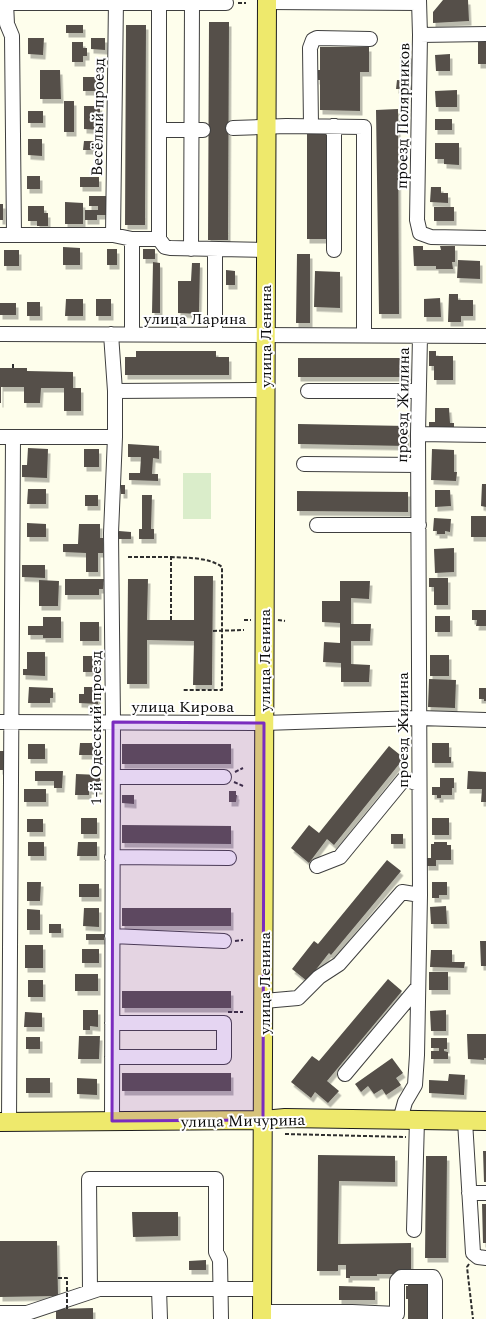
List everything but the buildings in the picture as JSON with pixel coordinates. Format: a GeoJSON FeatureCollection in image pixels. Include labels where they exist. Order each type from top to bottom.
{"type":"FeatureCollection","features":[{"type":"Feature","properties":{"kind":"main road","name":"улица Ленина"},"geometry":{"type":"LineString","coordinates":[[262,1315],[267,1]]}},
{"type":"Feature","properties":{"kind":"main road","name":"улица Мичурина"},"geometry":{"type":"LineString","coordinates":[[4,1122],[263,1120],[285,1118],[411,1126],[465,1121],[486,1121]]}},
{"type":"Feature","properties":{"kind":"street"},"geometry":{"type":"LineString","coordinates":[[267,1],[419,1]]}},
{"type":"Feature","properties":{"kind":"street","name":"проезд Полярников"},"geometry":{"type":"LineString","coordinates":[[419,1],[420,35],[417,220],[420,232],[431,236],[486,238]]}},
{"type":"Feature","properties":{"kind":"street","name":"Весёлый проезд"},"geometry":{"type":"LineString","coordinates":[[113,235],[116,2]]}},
{"type":"Feature","properties":{"kind":"street"},"geometry":{"type":"LineString","coordinates":[[159,239],[132,239],[113,235],[7,235],[12,36],[6,24],[3,3],[226,3]]}},
{"type":"Feature","properties":{"kind":"street"},"geometry":{"type":"LineString","coordinates":[[159,3],[159,239],[165,247],[170,248],[266,250]]}},
{"type":"Feature","properties":{"kind":"street"},"geometry":{"type":"LineString","coordinates":[[191,248],[197,130],[192,3]]}},
{"type":"Feature","properties":{"kind":"street"},"geometry":{"type":"LineString","coordinates":[[420,35],[486,34]]}},
{"type":"Feature","properties":{"kind":"street"},"geometry":{"type":"LineString","coordinates":[[311,126],[310,48],[313,40],[317,38],[370,39]]}},
{"type":"Feature","properties":{"kind":"street"},"geometry":{"type":"LineString","coordinates":[[334,126],[334,250]]}},
{"type":"Feature","properties":{"kind":"street"},"geometry":{"type":"LineString","coordinates":[[233,128],[364,126],[364,335]]}},
{"type":"Feature","properties":{"kind":"street"},"geometry":{"type":"LineString","coordinates":[[159,130],[197,130]]}},
{"type":"Feature","properties":{"kind":"street"},"geometry":{"type":"LineString","coordinates":[[132,239],[132,334]]}},
{"type":"Feature","properties":{"kind":"street"},"geometry":{"type":"LineString","coordinates":[[215,249],[216,335]]}},
{"type":"Feature","properties":{"kind":"street","name":"улица Ларина"},"geometry":{"type":"LineString","coordinates":[[0,334],[486,336]]}},
{"type":"Feature","properties":{"kind":"street","name":"1-й Одесский проезд"},"geometry":{"type":"LineString","coordinates":[[111,334],[115,391],[115,437],[110,533],[113,722],[112,1121]]}},
{"type":"Feature","properties":{"kind":"street","name":"проезд Жилина"},"geometry":{"type":"LineString","coordinates":[[414,1230],[411,1126],[406,1102],[415,1085],[420,895],[418,434],[420,336]]}},
{"type":"Feature","properties":{"kind":"street"},"geometry":{"type":"LineString","coordinates":[[115,391],[265,390]]}},
{"type":"Feature","properties":{"kind":"street"},"geometry":{"type":"LineString","coordinates":[[308,391],[419,391]]}},
{"type":"Feature","properties":{"kind":"street"},"geometry":{"type":"LineString","coordinates":[[418,434],[486,435]]}},
{"type":"Feature","properties":{"kind":"street"},"geometry":{"type":"LineString","coordinates":[[4,1122],[6,438],[115,437]]}},
{"type":"Feature","properties":{"kind":"street"},"geometry":{"type":"LineString","coordinates":[[304,464],[418,465]]}},
{"type":"Feature","properties":{"kind":"street"},"geometry":{"type":"LineString","coordinates":[[317,525],[419,525]]}},
{"type":"Feature","properties":{"kind":"street","name":"улица Кирова"},"geometry":{"type":"LineString","coordinates":[[6,722],[264,723],[419,718],[486,720]]}},
{"type":"Feature","properties":{"kind":"street"},"geometry":{"type":"LineString","coordinates":[[113,777],[224,777]]}},
{"type":"Feature","properties":{"kind":"street"},"geometry":{"type":"LineString","coordinates":[[317,866],[340,857],[404,779],[419,784]]}},
{"type":"Feature","properties":{"kind":"street"},"geometry":{"type":"LineString","coordinates":[[112,857],[229,858]]}},
{"type":"Feature","properties":{"kind":"street"},"geometry":{"type":"LineString","coordinates":[[264,1001],[298,998],[320,977],[339,964],[402,892],[420,895]]}},
{"type":"Feature","properties":{"kind":"street"},"geometry":{"type":"LineString","coordinates":[[112,936],[224,941]]}},
{"type":"Feature","properties":{"kind":"street"},"geometry":{"type":"LineString","coordinates":[[345,1074],[418,987]]}},
{"type":"Feature","properties":{"kind":"street"},"geometry":{"type":"LineString","coordinates":[[112,1022],[224,1023],[224,1057],[112,1057]]}},
{"type":"Feature","properties":{"kind":"street"},"geometry":{"type":"LineString","coordinates":[[465,1121],[469,1193],[480,1255]]}},
{"type":"Feature","properties":{"kind":"street"},"geometry":{"type":"LineString","coordinates":[[94,1290],[89,1179],[216,1179],[216,1252],[220,1260],[221,1319]]}},
{"type":"Feature","properties":{"kind":"street"},"geometry":{"type":"LineString","coordinates":[[469,1193],[486,1193]]}},
{"type":"Feature","properties":{"kind":"street"},"geometry":{"type":"LineString","coordinates":[[94,1290],[99,1204]]}},
{"type":"Feature","properties":{"kind":"street"},"geometry":{"type":"LineString","coordinates":[[262,1315],[352,1316],[397,1314],[398,1278],[432,1277],[435,1281],[435,1319]]}},
{"type":"Feature","properties":{"kind":"street"},"geometry":{"type":"LineString","coordinates":[[159,1289],[160,1319]]}},
{"type":"Feature","properties":{"kind":"street"},"geometry":{"type":"LineString","coordinates":[[0,1313],[42,1313],[94,1290],[262,1289]]}},
{"type":"Feature","properties":{"kind":"path"},"geometry":{"type":"LineString","coordinates":[[13,363],[13,368]]}},
{"type":"Feature","properties":{"kind":"path"},"geometry":{"type":"LineString","coordinates":[[128,557],[171,557],[201,560],[217,564],[222,567],[222,690],[182,690]]}},
{"type":"Feature","properties":{"kind":"path"},"geometry":{"type":"LineString","coordinates":[[171,557],[171,620]]}},
{"type":"Feature","properties":{"kind":"path"},"geometry":{"type":"LineString","coordinates":[[244,620],[254,620]]}},
{"type":"Feature","properties":{"kind":"path"},"geometry":{"type":"LineString","coordinates":[[213,630],[244,630]]}},
{"type":"Feature","properties":{"kind":"path"},"geometry":{"type":"LineString","coordinates":[[285,1134],[411,1126]]}},
{"type":"Feature","properties":{"kind":"path"},"geometry":{"type":"LineString","coordinates":[[473,1319],[467,1267],[480,1255]]}},
{"type":"Feature","properties":{"kind":"path"},"geometry":{"type":"LineString","coordinates":[[58,1278],[67,1278],[67,1308]]}},
{"type":"Feature","properties":{"kind":"highlighted area"},"geometry":{"type":"Polygon","coordinates":[[[113,722],[264,723],[263,1120],[112,1121],[113,722]]]}},
{"type":"Feature","properties":{"kind":"green space"},"geometry":{"type":"Polygon","coordinates":[[[183,473],[211,473],[211,519],[183,519],[183,473]]]}}]}
